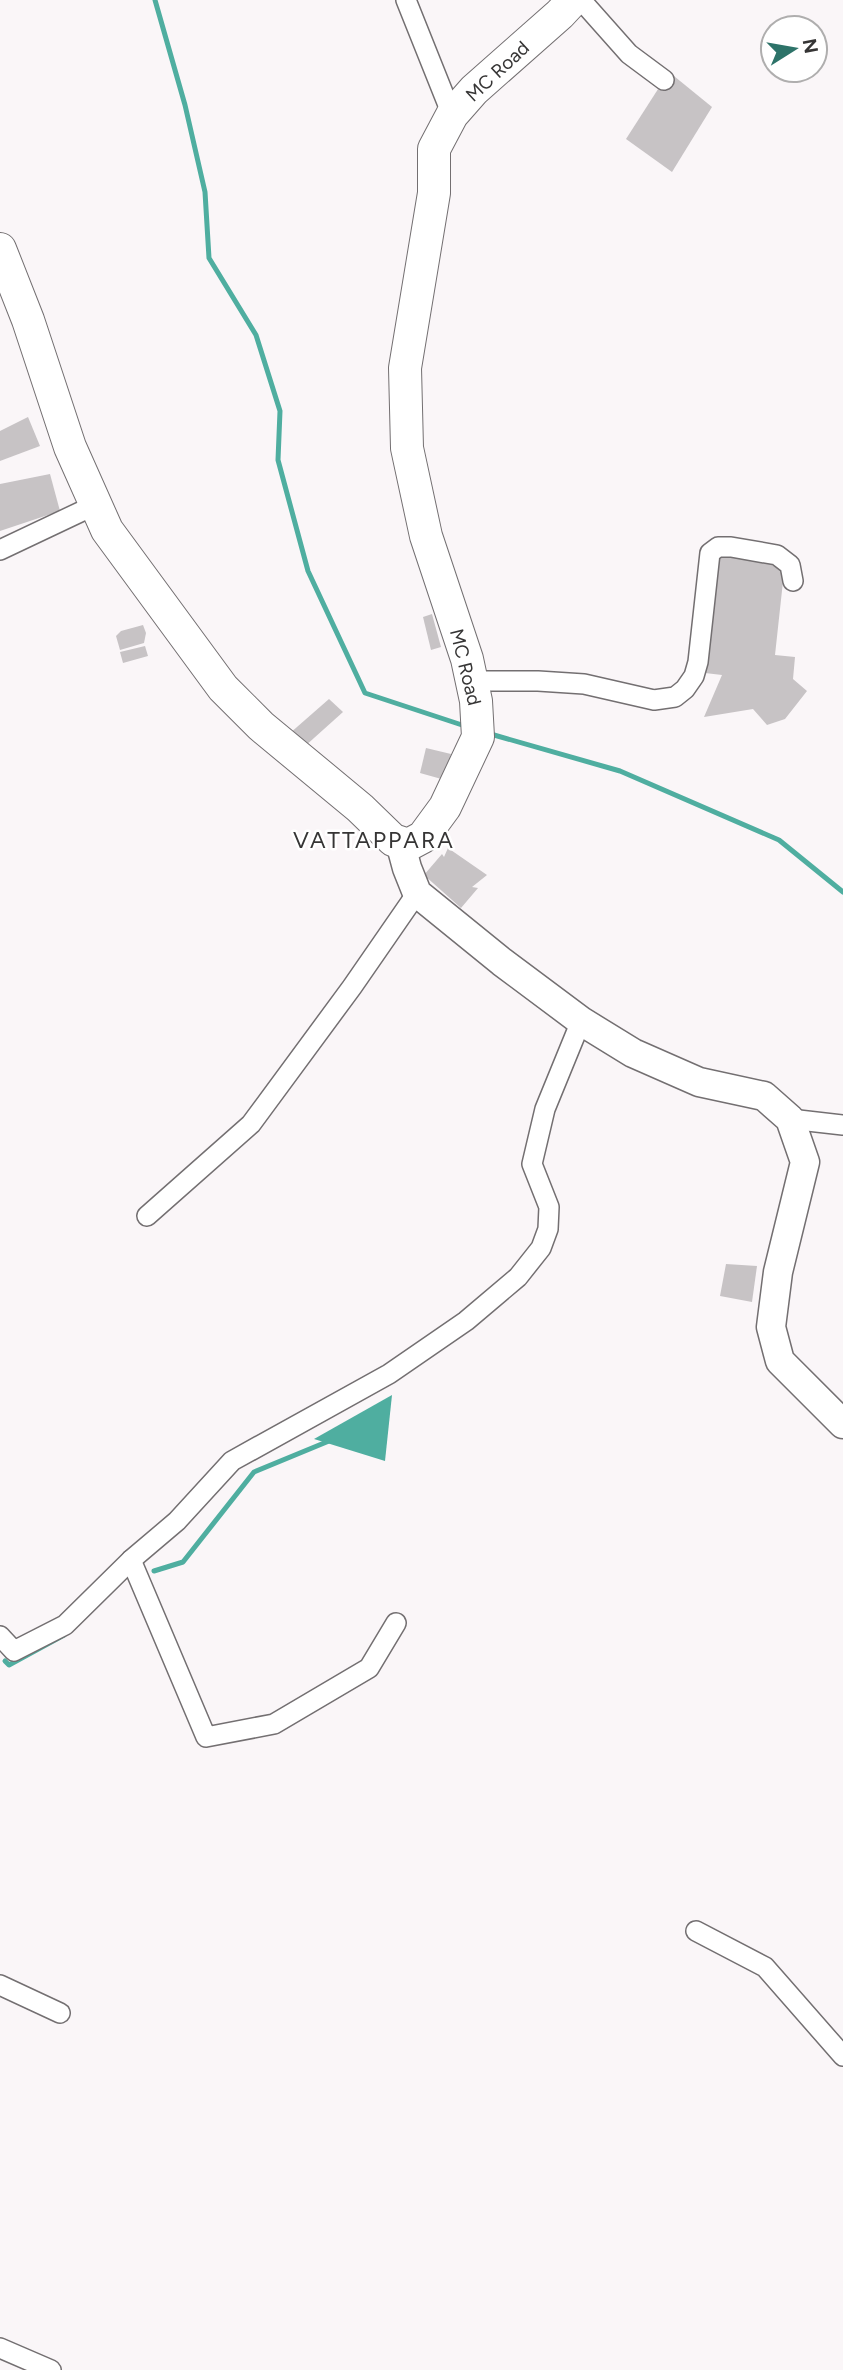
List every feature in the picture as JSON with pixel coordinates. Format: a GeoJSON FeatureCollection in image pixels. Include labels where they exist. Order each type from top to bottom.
{"type":"FeatureCollection","features":[{"type":"Feature","properties":{"kind":"main road","name":"MC Road"},"geometry":{"type":"LineString","coordinates":[[400,842],[408,845],[423,837],[437,819],[478,737],[476,701],[467,659],[426,536],[407,448],[405,368],[434,193],[434,149],[452,115],[474,90],[561,14],[573,0]]}},
{"type":"Feature","properties":{"kind":"main road"},"geometry":{"type":"LineString","coordinates":[[0,249],[28,320],[70,447],[107,530],[223,688],[261,726],[360,808],[393,840],[400,842],[417,893],[502,962],[581,1021],[633,1053],[699,1082],[764,1096],[790,1119],[805,1161],[778,1272],[771,1327],[780,1361],[843,1424]]}},
{"type":"Feature","properties":{"kind":"street"},"geometry":{"type":"LineString","coordinates":[[406,0],[452,115]]}},
{"type":"Feature","properties":{"kind":"street"},"geometry":{"type":"LineString","coordinates":[[581,0],[629,54],[664,80]]}},
{"type":"Feature","properties":{"kind":"street"},"geometry":{"type":"LineString","coordinates":[[0,550],[95,505]]}},
{"type":"Feature","properties":{"kind":"street"},"geometry":{"type":"LineString","coordinates":[[472,681],[584,684],[654,700],[675,697],[694,676],[698,662],[710,553],[718,547],[731,547],[777,555],[790,565],[793,581]]}},
{"type":"Feature","properties":{"kind":"street"},"geometry":{"type":"LineString","coordinates":[[147,1216],[251,1124],[417,893]]}},
{"type":"Feature","properties":{"kind":"street"},"geometry":{"type":"LineString","coordinates":[[2,1641],[14,1651],[65,1625],[131,1560],[177,1521],[232,1461],[389,1374],[466,1321],[518,1277],[541,1248],[548,1229],[549,1206],[532,1164],[545,1109],[581,1021]]}},
{"type":"Feature","properties":{"kind":"street"},"geometry":{"type":"LineString","coordinates":[[790,1119],[843,1125]]}},
{"type":"Feature","properties":{"kind":"street"},"geometry":{"type":"LineString","coordinates":[[131,1560],[206,1737],[274,1724],[369,1668],[396,1623]]}},
{"type":"Feature","properties":{"kind":"street"},"geometry":{"type":"LineString","coordinates":[[696,1931],[765,1967],[843,2056]]}},
{"type":"Feature","properties":{"kind":"street"},"geometry":{"type":"LineString","coordinates":[[0,1985],[60,2013]]}},
{"type":"Feature","properties":{"kind":"street"},"geometry":{"type":"LineString","coordinates":[[0,2348],[51,2370]]}},
{"type":"Feature","properties":{"kind":"shaded area"},"geometry":{"type":"Polygon","coordinates":[[[392,1395],[385,1461],[314,1439],[392,1395]]]}},
{"type":"Feature","properties":{"kind":"building"},"geometry":{"type":"Polygon","coordinates":[[[669,72],[712,107],[672,172],[626,139],[669,72]]]}},
{"type":"Feature","properties":{"kind":"building"},"geometry":{"type":"Polygon","coordinates":[[[28,417],[40,446],[0,461],[0,431],[28,417]]]}},
{"type":"Feature","properties":{"kind":"building"},"geometry":{"type":"Polygon","coordinates":[[[50,474],[60,511],[0,531],[0,484],[50,474]]]}},
{"type":"Feature","properties":{"kind":"building"},"geometry":{"type":"Polygon","coordinates":[[[717,556],[785,563],[775,655],[795,657],[793,679],[807,691],[785,719],[767,725],[753,709],[704,717],[722,675],[705,673],[717,556]]]}},
{"type":"Feature","properties":{"kind":"building"},"geometry":{"type":"Polygon","coordinates":[[[432,614],[441,647],[431,650],[423,617],[432,614]]]}},
{"type":"Feature","properties":{"kind":"building"},"geometry":{"type":"Polygon","coordinates":[[[143,625],[146,633],[144,643],[120,650],[116,636],[121,631],[143,625]]]}},
{"type":"Feature","properties":{"kind":"building"},"geometry":{"type":"Polygon","coordinates":[[[145,646],[148,656],[123,663],[120,652],[145,646]]]}},
{"type":"Feature","properties":{"kind":"building"},"geometry":{"type":"Polygon","coordinates":[[[329,699],[343,712],[304,747],[289,734],[329,699]]]}},
{"type":"Feature","properties":{"kind":"building"},"geometry":{"type":"Polygon","coordinates":[[[426,748],[451,754],[445,780],[420,773],[426,748]]]}},
{"type":"Feature","properties":{"kind":"building"},"geometry":{"type":"Polygon","coordinates":[[[448,848],[487,875],[472,887],[478,888],[461,908],[424,875],[442,854],[444,857],[448,848]]]}},
{"type":"Feature","properties":{"kind":"building"},"geometry":{"type":"Polygon","coordinates":[[[726,1264],[757,1266],[752,1302],[720,1296],[726,1264]]]}},
{"type":"Feature","properties":{"kind":"waterway"},"geometry":{"type":"LineString","coordinates":[[155,0],[185,105],[205,192],[209,258],[256,335],[280,411],[278,460],[308,571],[365,693],[462,725]]}},
{"type":"Feature","properties":{"kind":"waterway"},"geometry":{"type":"LineString","coordinates":[[494,735],[620,771],[779,840],[843,892]]}},
{"type":"Feature","properties":{"kind":"waterway"},"geometry":{"type":"LineString","coordinates":[[154,1571],[183,1562],[254,1472],[329,1441]]}},
{"type":"Feature","properties":{"kind":"waterway"},"geometry":{"type":"LineString","coordinates":[[5,1661],[9,1665],[64,1635]]}},
{"type":"Feature","properties":{"kind":"district","name":"VATTAPPARA"},"geometry":{"type":"Point","coordinates":[374,840]}}]}
